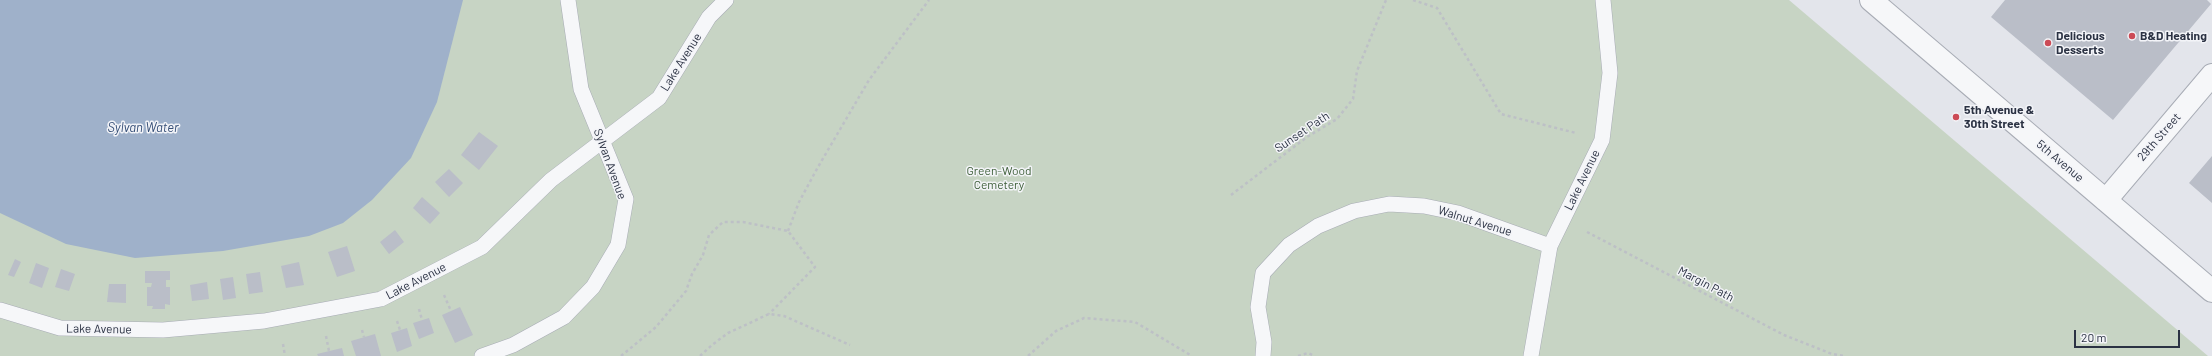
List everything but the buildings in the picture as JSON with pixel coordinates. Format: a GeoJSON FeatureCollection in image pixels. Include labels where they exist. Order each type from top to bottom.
{"type":"FeatureCollection","features":[{"type":"Feature","properties":{"kind":"street","name":"5th Avenue"},"geometry":{"type":"LineString","coordinates":[[1871,0],[2212,291]]}},
{"type":"Feature","properties":{"kind":"street","name":"29th Street"},"geometry":{"type":"LineString","coordinates":[[2106,200],[2212,75]]}},
{"type":"Feature","properties":{"kind":"lane","name":"Sylvan Avenue"},"geometry":{"type":"LineString","coordinates":[[482,356],[513,345],[564,317],[594,287],[618,245],[626,199],[581,89],[568,0]]}},
{"type":"Feature","properties":{"kind":"lane","name":"Lake Avenue"},"geometry":{"type":"LineString","coordinates":[[0,310],[60,328],[164,330],[264,321],[381,299],[482,246],[551,180],[659,98],[709,17],[726,0]]}},
{"type":"Feature","properties":{"kind":"lane","name":"Lake Avenue"},"geometry":{"type":"LineString","coordinates":[[1531,356],[1550,246],[1602,140],[1610,72],[1603,0]]}},
{"type":"Feature","properties":{"kind":"lane","name":"Walnut Avenue"},"geometry":{"type":"LineString","coordinates":[[1263,356],[1264,342],[1258,307],[1263,273],[1289,245],[1318,226],[1354,211],[1389,204],[1424,206],[1458,213],[1550,246]]}},
{"type":"Feature","properties":{"kind":"path"},"geometry":{"type":"LineString","coordinates":[[788,231],[800,202],[815,173],[869,80],[929,0]]}},
{"type":"Feature","properties":{"kind":"path","name":"Sunset Path"},"geometry":{"type":"LineString","coordinates":[[1230,195],[1307,137],[1337,119],[1353,99],[1357,71],[1386,0]]}},
{"type":"Feature","properties":{"kind":"path"},"geometry":{"type":"LineString","coordinates":[[1413,0],[1437,8],[1501,114],[1602,140]]}},
{"type":"Feature","properties":{"kind":"path","name":"Margin Path"},"geometry":{"type":"LineString","coordinates":[[1563,219],[1784,335],[1833,355],[1844,356]]}},
{"type":"Feature","properties":{"kind":"path"},"geometry":{"type":"LineString","coordinates":[[622,356],[656,327],[686,291],[692,274],[703,255],[709,235],[723,222],[744,222],[788,231],[816,267],[768,314],[728,333],[700,356]]}},
{"type":"Feature","properties":{"kind":"path"},"geometry":{"type":"LineString","coordinates":[[768,314],[784,316],[850,345]]}},
{"type":"Feature","properties":{"kind":"path"},"geometry":{"type":"LineString","coordinates":[[1028,356],[1056,331],[1084,318],[1136,322],[1192,356]]}},
{"type":"Feature","properties":{"kind":"path"},"geometry":{"type":"LineString","coordinates":[[1298,356],[1308,353],[1315,356]]}},
{"type":"Feature","properties":{"kind":"green space","name":"Green-Wood Cemetery"},"geometry":{"type":"Polygon","coordinates":[[[0,0],[1789,0],[2208,356],[0,356],[0,0]]]}},
{"type":"Feature","properties":{"kind":"water","name":"Sylvan Water"},"geometry":{"type":"Polygon","coordinates":[[[0,0],[463,0],[437,102],[411,158],[372,200],[343,223],[309,236],[223,251],[135,258],[66,244],[0,213],[0,0]]]}},
{"type":"Feature","properties":{"kind":"place","name":"B&D Heating"},"geometry":{"type":"Point","coordinates":[2132,36]}},
{"type":"Feature","properties":{"kind":"place","name":"Delicious Desserts"},"geometry":{"type":"Point","coordinates":[2048,43]}},
{"type":"Feature","properties":{"kind":"place","name":"5th Avenue & 30th Street"},"geometry":{"type":"Point","coordinates":[1956,117]}}]}
